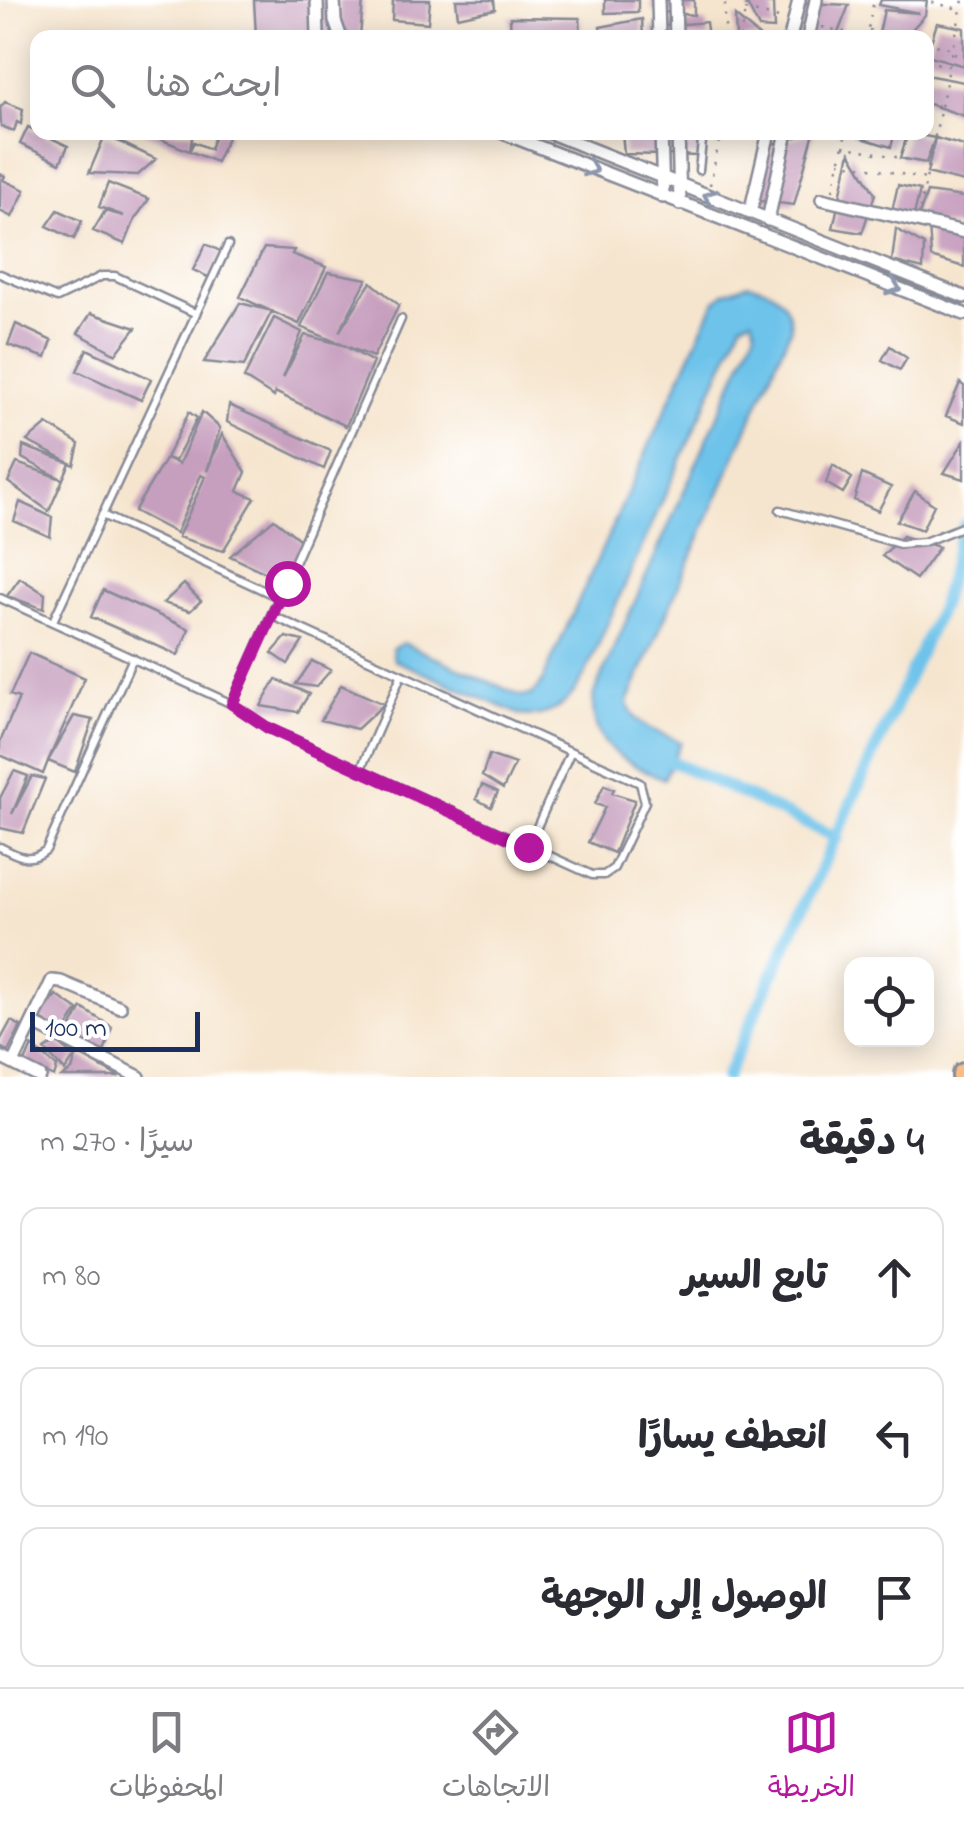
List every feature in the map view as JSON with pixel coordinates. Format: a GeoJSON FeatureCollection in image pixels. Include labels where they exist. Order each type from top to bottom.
{"type":"FeatureCollection","features":[{"type":"Feature","properties":{"kind":"street"},"geometry":{"type":"LineString","coordinates":[[317,0],[318,30]]}},
{"type":"Feature","properties":{"kind":"street"},"geometry":{"type":"LineString","coordinates":[[334,0],[338,30]]}},
{"type":"Feature","properties":{"kind":"street"},"geometry":{"type":"LineString","coordinates":[[658,0],[659,30]]}},
{"type":"Feature","properties":{"kind":"street"},"geometry":{"type":"LineString","coordinates":[[674,0],[676,30]]}},
{"type":"Feature","properties":{"kind":"street"},"geometry":{"type":"LineString","coordinates":[[792,30],[799,0]]}},
{"type":"Feature","properties":{"kind":"street"},"geometry":{"type":"LineString","coordinates":[[809,30],[816,0]]}},
{"type":"Feature","properties":{"kind":"street"},"geometry":{"type":"LineString","coordinates":[[521,140],[964,314]]}},
{"type":"Feature","properties":{"kind":"street"},"geometry":{"type":"LineString","coordinates":[[568,140],[964,296]]}},
{"type":"Feature","properties":{"kind":"street"},"geometry":{"type":"LineString","coordinates":[[662,140],[664,197]]}},
{"type":"Feature","properties":{"kind":"street"},"geometry":{"type":"LineString","coordinates":[[678,140],[680,204]]}},
{"type":"Feature","properties":{"kind":"street"},"geometry":{"type":"LineString","coordinates":[[750,213],[767,140]]}},
{"type":"Feature","properties":{"kind":"street"},"geometry":{"type":"LineString","coordinates":[[768,220],[785,140]]}},
{"type":"Feature","properties":{"kind":"street"},"geometry":{"type":"LineString","coordinates":[[826,200],[964,232]]}},
{"type":"Feature","properties":{"kind":"street"},"geometry":{"type":"LineString","coordinates":[[40,1077],[4,1060],[32,1023],[48,985],[56,980],[120,1007]]}},
{"type":"Feature","properties":{"kind":"street"},"geometry":{"type":"LineString","coordinates":[[32,1023],[139,1077]]}},
{"type":"Feature","properties":{"kind":"lane"},"geometry":{"type":"LineString","coordinates":[[695,140],[702,142],[699,170]]}},
{"type":"Feature","properties":{"kind":"lane"},"geometry":{"type":"LineString","coordinates":[[53,621],[228,244]]}},
{"type":"Feature","properties":{"kind":"lane"},"geometry":{"type":"LineString","coordinates":[[0,274],[57,298],[102,276],[115,276],[196,313]]}},
{"type":"Feature","properties":{"kind":"lane"},"geometry":{"type":"LineString","coordinates":[[232,704],[401,320]]}},
{"type":"Feature","properties":{"kind":"lane"},"geometry":{"type":"LineString","coordinates":[[780,510],[900,544],[924,542],[964,526]]}},
{"type":"Feature","properties":{"kind":"lane"},"geometry":{"type":"LineString","coordinates":[[102,514],[280,598]]}},
{"type":"Feature","properties":{"kind":"lane"},"geometry":{"type":"LineString","coordinates":[[0,598],[232,704],[268,728],[528,847],[592,875],[604,875],[614,868],[643,807],[645,795],[640,783],[273,616]]}},
{"type":"Feature","properties":{"kind":"lane"},"geometry":{"type":"LineString","coordinates":[[0,847],[26,858],[38,857],[46,850],[134,658]]}},
{"type":"Feature","properties":{"kind":"lane"},"geometry":{"type":"LineString","coordinates":[[360,770],[401,676]]}},
{"type":"Feature","properties":{"kind":"lane"},"geometry":{"type":"LineString","coordinates":[[528,847],[570,753]]}},
{"type":"Feature","properties":{"kind":"path"},"geometry":{"type":"LineString","coordinates":[[725,0],[725,30]]}},
{"type":"Feature","properties":{"kind":"path"},"geometry":{"type":"LineString","coordinates":[[741,30],[748,0]]}},
{"type":"Feature","properties":{"kind":"path"},"geometry":{"type":"LineString","coordinates":[[868,30],[874,0]]}},
{"type":"Feature","properties":{"kind":"path"},"geometry":{"type":"LineString","coordinates":[[922,0],[961,9]]}},
{"type":"Feature","properties":{"kind":"path"},"geometry":{"type":"LineString","coordinates":[[963,0],[934,138],[964,146]]}},
{"type":"Feature","properties":{"kind":"path"},"geometry":{"type":"LineString","coordinates":[[745,10],[786,19]]}},
{"type":"Feature","properties":{"kind":"path"},"geometry":{"type":"LineString","coordinates":[[934,45],[964,56]]}},
{"type":"Feature","properties":{"kind":"path"},"geometry":{"type":"LineString","coordinates":[[934,63],[949,66]]}},
{"type":"Feature","properties":{"kind":"path"},"geometry":{"type":"LineString","coordinates":[[934,105],[941,106]]}},
{"type":"Feature","properties":{"kind":"path"},"geometry":{"type":"LineString","coordinates":[[934,122],[938,123]]}},
{"type":"Feature","properties":{"kind":"path"},"geometry":{"type":"LineString","coordinates":[[710,185],[719,140]]}},
{"type":"Feature","properties":{"kind":"path"},"geometry":{"type":"LineString","coordinates":[[826,200],[844,140]]}},
{"type":"Feature","properties":{"kind":"path"},"geometry":{"type":"LineString","coordinates":[[918,221],[934,140]]}},
{"type":"Feature","properties":{"kind":"path"},"geometry":{"type":"LineString","coordinates":[[842,146],[930,164]]}},
{"type":"Feature","properties":{"kind":"path"},"geometry":{"type":"LineString","coordinates":[[839,162],[926,179]]}},
{"type":"Feature","properties":{"kind":"water"},"geometry":{"type":"Polygon","coordinates":[[[748,284],[766,288],[779,297],[788,311],[791,328],[628,702],[641,723],[681,742],[664,779],[622,758],[602,739],[593,711],[594,693],[756,330],[752,318],[742,323],[586,672],[561,706],[543,714],[521,715],[394,660],[392,649],[403,643],[521,696],[531,695],[539,688],[714,303],[725,292],[748,284]]]}},
{"type":"Feature","properties":{"kind":"building"},"geometry":{"type":"Polygon","coordinates":[[[254,0],[313,0],[315,30],[256,30],[254,0]]]}},
{"type":"Feature","properties":{"kind":"building"},"geometry":{"type":"Polygon","coordinates":[[[318,0],[333,0],[335,30],[319,30],[318,0]]]}},
{"type":"Feature","properties":{"kind":"building"},"geometry":{"type":"Polygon","coordinates":[[[338,0],[363,0],[361,30],[341,30],[338,0]]]}},
{"type":"Feature","properties":{"kind":"building"},"geometry":{"type":"Polygon","coordinates":[[[393,0],[430,0],[428,23],[392,20],[393,0]]]}},
{"type":"Feature","properties":{"kind":"building"},"geometry":{"type":"Polygon","coordinates":[[[456,0],[494,0],[495,9],[458,17],[456,0]]]}},
{"type":"Feature","properties":{"kind":"building"},"geometry":{"type":"Polygon","coordinates":[[[605,0],[638,0],[638,12],[605,13],[605,0]]]}},
{"type":"Feature","properties":{"kind":"building"},"geometry":{"type":"Polygon","coordinates":[[[651,0],[694,0],[694,15],[653,11],[651,0]]]}},
{"type":"Feature","properties":{"kind":"building"},"geometry":{"type":"Polygon","coordinates":[[[745,0],[773,4],[774,29],[759,28],[745,0]]]}},
{"type":"Feature","properties":{"kind":"building"},"geometry":{"type":"Polygon","coordinates":[[[881,0],[927,0],[925,15],[911,30],[880,30],[884,10],[919,13],[879,5],[881,0]]]}},
{"type":"Feature","properties":{"kind":"building"},"geometry":{"type":"Polygon","coordinates":[[[804,3],[849,5],[839,30],[799,30],[804,3]]]}},
{"type":"Feature","properties":{"kind":"building"},"geometry":{"type":"Polygon","coordinates":[[[735,16],[752,30],[736,30],[735,16]]]}},
{"type":"Feature","properties":{"kind":"building"},"geometry":{"type":"Polygon","coordinates":[[[510,17],[580,18],[581,30],[511,30],[510,17]]]}},
{"type":"Feature","properties":{"kind":"building"},"geometry":{"type":"Polygon","coordinates":[[[642,19],[643,30],[600,27],[642,19]]]}},
{"type":"Feature","properties":{"kind":"building"},"geometry":{"type":"Polygon","coordinates":[[[706,22],[707,30],[652,30],[706,22]]]}},
{"type":"Feature","properties":{"kind":"building"},"geometry":{"type":"Polygon","coordinates":[[[937,23],[964,28],[964,66],[934,57],[937,23]]]}},
{"type":"Feature","properties":{"kind":"building"},"geometry":{"type":"Polygon","coordinates":[[[934,76],[964,82],[964,116],[934,106],[934,76]]]}},
{"type":"Feature","properties":{"kind":"building"},"geometry":{"type":"Polygon","coordinates":[[[5,102],[23,109],[21,124],[17,122],[14,131],[1,126],[0,108],[5,102]]]}},
{"type":"Feature","properties":{"kind":"building"},"geometry":{"type":"Polygon","coordinates":[[[28,127],[30,140],[55,140],[68,146],[60,163],[20,144],[28,127]]]}},
{"type":"Feature","properties":{"kind":"building"},"geometry":{"type":"Polygon","coordinates":[[[935,138],[926,163],[900,158],[906,140],[935,138]]]}},
{"type":"Feature","properties":{"kind":"building"},"geometry":{"type":"Polygon","coordinates":[[[935,138],[964,146],[964,182],[927,173],[935,138]]]}},
{"type":"Feature","properties":{"kind":"building"},"geometry":{"type":"Polygon","coordinates":[[[103,140],[116,140],[156,159],[138,175],[89,173],[103,140]]]}},
{"type":"Feature","properties":{"kind":"building"},"geometry":{"type":"Polygon","coordinates":[[[162,140],[192,140],[190,150],[194,142],[210,149],[213,140],[226,140],[216,162],[162,140]]]}},
{"type":"Feature","properties":{"kind":"building"},"geometry":{"type":"Polygon","coordinates":[[[623,140],[702,140],[700,156],[624,154],[623,140]]]}},
{"type":"Feature","properties":{"kind":"building"},"geometry":{"type":"Polygon","coordinates":[[[812,140],[794,205],[753,200],[773,144],[812,140]]]}},
{"type":"Feature","properties":{"kind":"building"},"geometry":{"type":"Polygon","coordinates":[[[868,140],[893,140],[891,147],[868,140]]]}},
{"type":"Feature","properties":{"kind":"building"},"geometry":{"type":"Polygon","coordinates":[[[850,152],[875,194],[862,233],[833,228],[850,152]]]}},
{"type":"Feature","properties":{"kind":"building"},"geometry":{"type":"Polygon","coordinates":[[[0,174],[5,176],[3,180],[25,190],[12,217],[0,211],[0,174]]]}},
{"type":"Feature","properties":{"kind":"building"},"geometry":{"type":"Polygon","coordinates":[[[108,183],[149,199],[125,244],[93,231],[105,211],[124,216],[99,207],[108,183]]]}},
{"type":"Feature","properties":{"kind":"building"},"geometry":{"type":"Polygon","coordinates":[[[898,185],[920,190],[914,215],[892,211],[898,185]]]}},
{"type":"Feature","properties":{"kind":"building"},"geometry":{"type":"Polygon","coordinates":[[[927,192],[964,197],[964,228],[917,221],[927,192]]]}},
{"type":"Feature","properties":{"kind":"building"},"geometry":{"type":"Polygon","coordinates":[[[58,210],[82,221],[74,239],[47,226],[58,210]]]}},
{"type":"Feature","properties":{"kind":"building"},"geometry":{"type":"Polygon","coordinates":[[[929,224],[964,237],[964,267],[931,257],[929,224]]]}},
{"type":"Feature","properties":{"kind":"building"},"geometry":{"type":"Polygon","coordinates":[[[896,229],[924,245],[923,269],[892,261],[896,229]]]}},
{"type":"Feature","properties":{"kind":"building"},"geometry":{"type":"Polygon","coordinates":[[[206,244],[222,252],[210,278],[193,270],[206,244]]]}},
{"type":"Feature","properties":{"kind":"building"},"geometry":{"type":"Polygon","coordinates":[[[264,248],[294,250],[292,254],[326,267],[299,324],[240,297],[264,248]]]}},
{"type":"Feature","properties":{"kind":"building"},"geometry":{"type":"Polygon","coordinates":[[[328,272],[367,279],[339,332],[371,282],[399,305],[373,357],[301,327],[328,272]]]}},
{"type":"Feature","properties":{"kind":"building"},"geometry":{"type":"Polygon","coordinates":[[[240,303],[272,311],[244,366],[204,362],[240,303]]]}},
{"type":"Feature","properties":{"kind":"building"},"geometry":{"type":"Polygon","coordinates":[[[91,313],[136,328],[116,354],[78,333],[91,313]]]}},
{"type":"Feature","properties":{"kind":"building"},"geometry":{"type":"Polygon","coordinates":[[[274,318],[302,332],[283,378],[305,335],[343,345],[373,362],[346,426],[275,392],[274,397],[244,378],[274,318]]]}},
{"type":"Feature","properties":{"kind":"building"},"geometry":{"type":"Polygon","coordinates":[[[16,324],[52,341],[46,358],[8,345],[16,324]]]}},
{"type":"Feature","properties":{"kind":"building"},"geometry":{"type":"Polygon","coordinates":[[[890,346],[907,358],[900,370],[882,360],[890,346]]]}},
{"type":"Feature","properties":{"kind":"building"},"geometry":{"type":"Polygon","coordinates":[[[87,349],[151,379],[141,400],[77,371],[87,349]]]}},
{"type":"Feature","properties":{"kind":"building"},"geometry":{"type":"Polygon","coordinates":[[[960,383],[964,386],[964,423],[946,416],[960,383]]]}},
{"type":"Feature","properties":{"kind":"building"},"geometry":{"type":"Polygon","coordinates":[[[229,405],[331,451],[324,469],[227,422],[229,405]]]}},
{"type":"Feature","properties":{"kind":"building"},"geometry":{"type":"Polygon","coordinates":[[[189,412],[197,418],[175,461],[166,458],[189,412]]]}},
{"type":"Feature","properties":{"kind":"building"},"geometry":{"type":"Polygon","coordinates":[[[202,412],[220,428],[207,471],[222,434],[246,472],[238,491],[255,498],[223,551],[178,537],[205,477],[201,475],[176,533],[134,511],[166,458],[179,464],[202,412]]]}},
{"type":"Feature","properties":{"kind":"building"},"geometry":{"type":"Polygon","coordinates":[[[47,424],[79,444],[74,465],[27,441],[47,424]]]}},
{"type":"Feature","properties":{"kind":"building"},"geometry":{"type":"Polygon","coordinates":[[[964,441],[964,479],[944,473],[964,441]]]}},
{"type":"Feature","properties":{"kind":"building"},"geometry":{"type":"Polygon","coordinates":[[[23,446],[70,463],[49,511],[8,482],[17,463],[62,479],[22,458],[23,446]]]}},
{"type":"Feature","properties":{"kind":"building"},"geometry":{"type":"Polygon","coordinates":[[[833,465],[852,478],[843,493],[826,483],[833,465]]]}},
{"type":"Feature","properties":{"kind":"building"},"geometry":{"type":"Polygon","coordinates":[[[862,474],[891,487],[878,511],[854,500],[862,474]]]}},
{"type":"Feature","properties":{"kind":"building"},"geometry":{"type":"Polygon","coordinates":[[[915,491],[934,505],[922,530],[897,521],[915,491]]]}},
{"type":"Feature","properties":{"kind":"building"},"geometry":{"type":"Polygon","coordinates":[[[20,502],[52,517],[50,537],[14,521],[20,502]]]}},
{"type":"Feature","properties":{"kind":"building"},"geometry":{"type":"Polygon","coordinates":[[[274,519],[304,543],[287,583],[230,556],[274,519]]]}},
{"type":"Feature","properties":{"kind":"building"},"geometry":{"type":"Polygon","coordinates":[[[903,536],[939,547],[916,579],[882,556],[903,536]]]}},
{"type":"Feature","properties":{"kind":"building"},"geometry":{"type":"Polygon","coordinates":[[[20,578],[45,594],[44,609],[7,596],[20,578]]]}},
{"type":"Feature","properties":{"kind":"building"},"geometry":{"type":"Polygon","coordinates":[[[184,584],[201,601],[190,611],[163,603],[184,584]]]}},
{"type":"Feature","properties":{"kind":"building"},"geometry":{"type":"Polygon","coordinates":[[[103,590],[189,629],[178,655],[91,617],[103,590]]]}},
{"type":"Feature","properties":{"kind":"building"},"geometry":{"type":"Polygon","coordinates":[[[286,637],[303,641],[288,664],[272,653],[286,637]]]}},
{"type":"Feature","properties":{"kind":"building"},"geometry":{"type":"Polygon","coordinates":[[[29,653],[85,678],[43,774],[0,755],[0,742],[19,698],[10,695],[29,653]]]}},
{"type":"Feature","properties":{"kind":"building"},"geometry":{"type":"Polygon","coordinates":[[[312,661],[331,670],[316,687],[296,684],[312,661]]]}},
{"type":"Feature","properties":{"kind":"building"},"geometry":{"type":"Polygon","coordinates":[[[276,679],[309,694],[298,712],[261,706],[276,679]]]}},
{"type":"Feature","properties":{"kind":"building"},"geometry":{"type":"Polygon","coordinates":[[[341,685],[384,704],[357,729],[321,720],[341,685]]]}},
{"type":"Feature","properties":{"kind":"building"},"geometry":{"type":"Polygon","coordinates":[[[74,716],[93,720],[75,772],[48,761],[74,716]]]}},
{"type":"Feature","properties":{"kind":"building"},"geometry":{"type":"Polygon","coordinates":[[[489,755],[515,764],[503,789],[482,776],[489,755]]]}},
{"type":"Feature","properties":{"kind":"building"},"geometry":{"type":"Polygon","coordinates":[[[14,771],[28,776],[12,814],[32,776],[45,779],[23,833],[0,828],[0,798],[14,771]]]}},
{"type":"Feature","properties":{"kind":"building"},"geometry":{"type":"Polygon","coordinates":[[[482,785],[498,792],[491,807],[476,799],[482,785]]]}},
{"type":"Feature","properties":{"kind":"building"},"geometry":{"type":"Polygon","coordinates":[[[604,785],[614,789],[612,793],[635,800],[614,853],[588,842],[605,807],[595,804],[604,785]]]}},
{"type":"Feature","properties":{"kind":"building"},"geometry":{"type":"Polygon","coordinates":[[[56,995],[78,1010],[64,1033],[39,1018],[56,995]]]}},
{"type":"Feature","properties":{"kind":"building"},"geometry":{"type":"Polygon","coordinates":[[[82,1008],[112,1027],[104,1052],[67,1035],[82,1008]]]}},
{"type":"Feature","properties":{"kind":"building"},"geometry":{"type":"Polygon","coordinates":[[[11,1021],[21,1026],[8,1051],[0,1047],[0,1041],[11,1021]]]}},
{"type":"Feature","properties":{"kind":"building"},"geometry":{"type":"Polygon","coordinates":[[[57,1042],[75,1057],[65,1071],[45,1050],[57,1042]]]}},
{"type":"Feature","properties":{"kind":"building"},"geometry":{"type":"Polygon","coordinates":[[[32,1046],[57,1067],[54,1077],[25,1062],[32,1046]]]}},
{"type":"Feature","properties":{"kind":"building"},"geometry":{"type":"Polygon","coordinates":[[[77,1054],[119,1077],[62,1077],[72,1070],[77,1054]]]}},
{"type":"Feature","properties":{"kind":"waterway"},"geometry":{"type":"LineString","coordinates":[[726,1077],[941,606],[964,525]]}},
{"type":"Feature","properties":{"kind":"waterway"},"geometry":{"type":"LineString","coordinates":[[656,754],[837,838]]}},
{"type":"Feature","properties":{"kind":"route"},"geometry":{"type":"LineString","coordinates":[[287,583],[232,704],[268,728],[528,847]]}}]}
